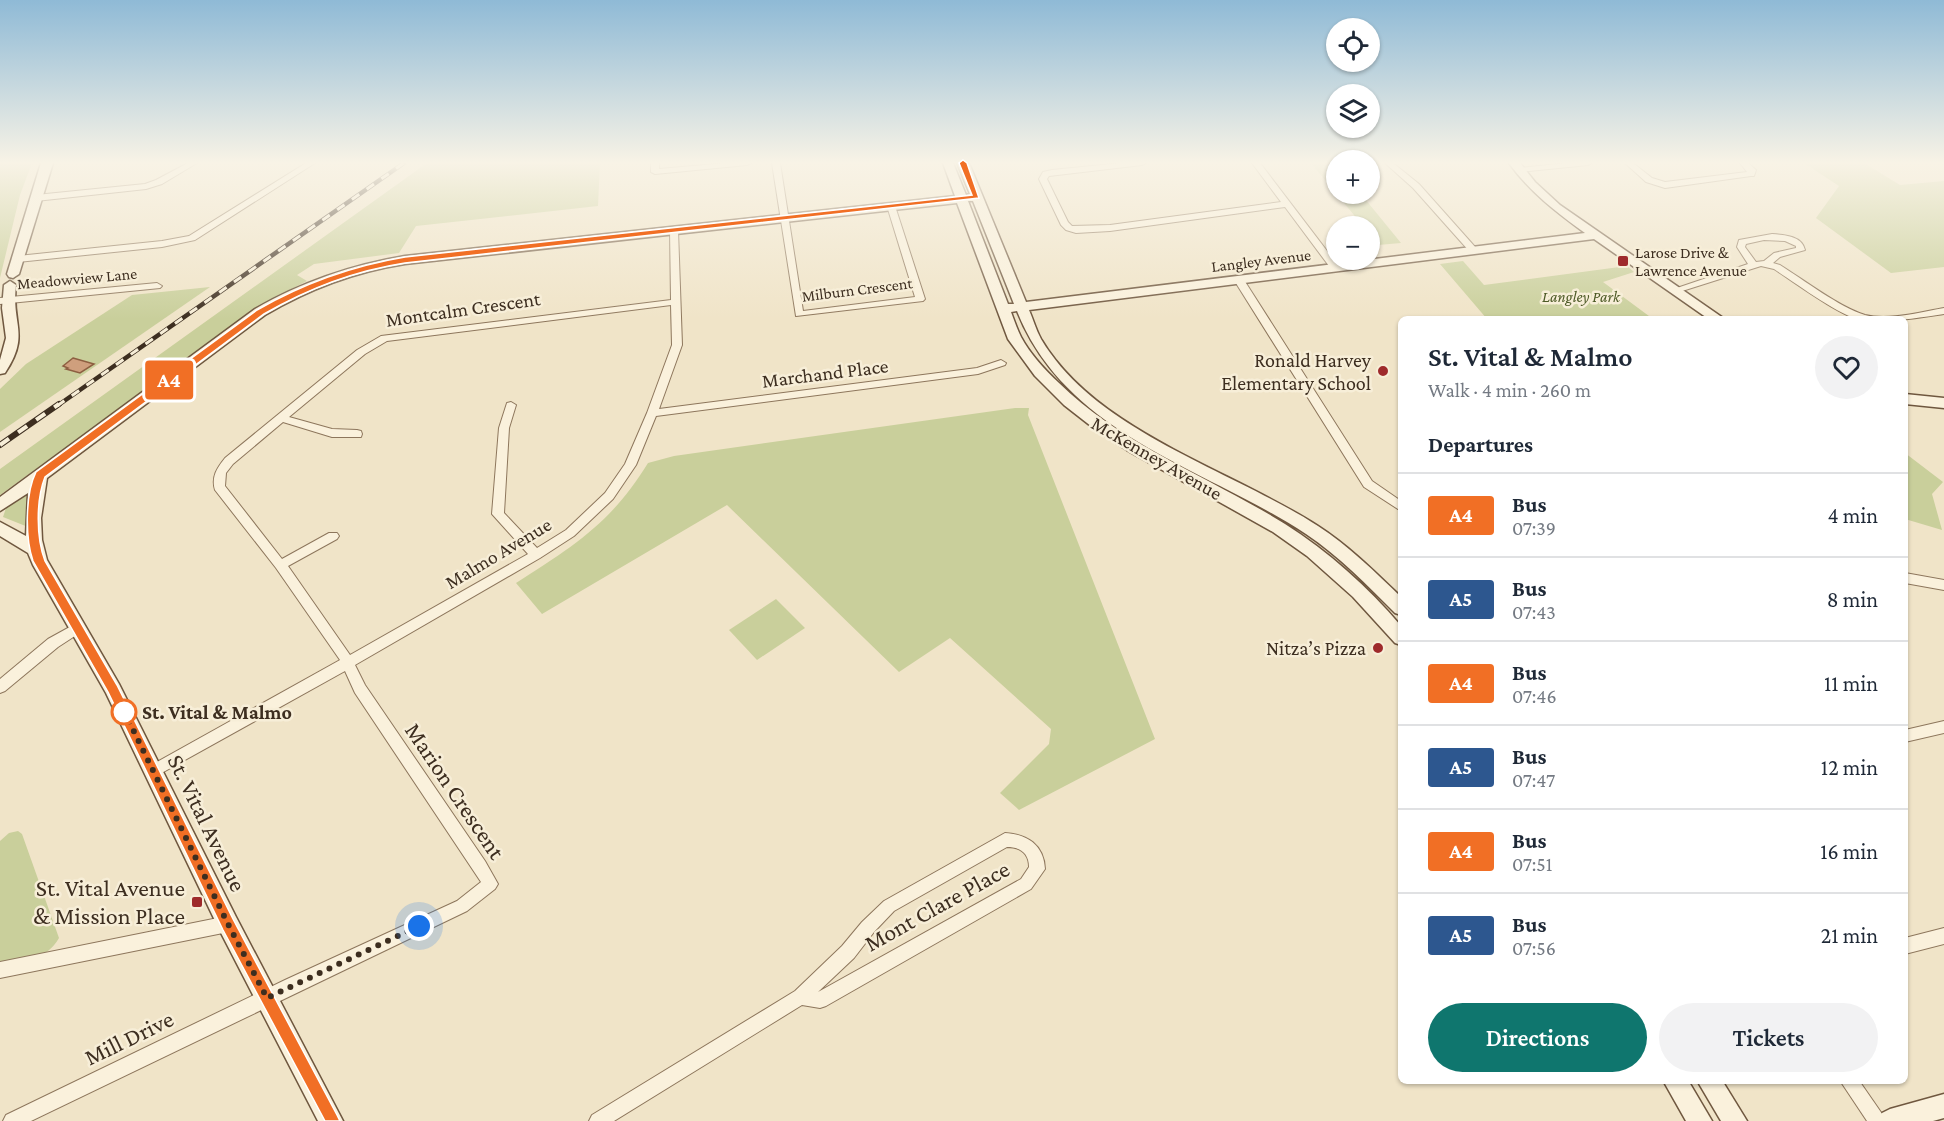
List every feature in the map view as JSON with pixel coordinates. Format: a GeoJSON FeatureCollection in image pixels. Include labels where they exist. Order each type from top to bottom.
{"type":"FeatureCollection","features":[{"type":"Feature","properties":{"kind":"street"},"geometry":{"type":"LineString","coordinates":[[0,370],[9,360],[15,343],[3,300],[31,215]]}},
{"type":"Feature","properties":{"kind":"street"},"geometry":{"type":"LineString","coordinates":[[18,259],[162,244],[192,238],[230,215]]}},
{"type":"Feature","properties":{"kind":"street"},"geometry":{"type":"LineString","coordinates":[[0,505],[261,312],[322,280],[356,269],[391,262],[802,215]]}},
{"type":"Feature","properties":{"kind":"street","name":"Milburn Crescent"},"geometry":{"type":"LineString","coordinates":[[786,217],[799,314],[920,299],[894,215]]}},
{"type":"Feature","properties":{"kind":"street","name":"McKenney Avenue"},"geometry":{"type":"LineString","coordinates":[[975,215],[1003,309],[1015,339],[1029,360],[1058,393],[1092,422],[1134,449],[1257,515],[1299,542],[1356,588],[1398,635]]}},
{"type":"Feature","properties":{"kind":"street","name":"McKenney Avenue"},"geometry":{"type":"LineString","coordinates":[[977,215],[1034,338],[1047,357],[1077,390],[1102,411],[1148,439],[1312,530],[1352,561],[1398,605]]}},
{"type":"Feature","properties":{"kind":"street"},"geometry":{"type":"LineString","coordinates":[[1060,215],[1069,228],[1077,230],[1110,228],[1204,215]]}},
{"type":"Feature","properties":{"kind":"street"},"geometry":{"type":"LineString","coordinates":[[1296,215],[1326,256]]}},
{"type":"Feature","properties":{"kind":"street"},"geometry":{"type":"LineString","coordinates":[[1442,215],[1473,250]]}},
{"type":"Feature","properties":{"kind":"street"},"geometry":{"type":"LineString","coordinates":[[1569,215],[1714,316]]}},
{"type":"Feature","properties":{"kind":"street","name":"Malmo Avenue"},"geometry":{"type":"LineString","coordinates":[[153,771],[536,555],[570,533],[609,496],[630,465],[677,345],[674,230]]}},
{"type":"Feature","properties":{"kind":"street","name":"Langley Avenue"},"geometry":{"type":"LineString","coordinates":[[1380,262],[1595,235]]}},
{"type":"Feature","properties":{"kind":"street"},"geometry":{"type":"LineString","coordinates":[[1753,264],[1741,247],[1742,242],[1779,237],[1789,238],[1800,245],[1801,250],[1777,255],[1766,264]]}},
{"type":"Feature","properties":{"kind":"street"},"geometry":{"type":"LineString","coordinates":[[1676,290],[1753,264],[1766,264],[1777,267],[1845,310],[1860,316]]}},
{"type":"Feature","properties":{"kind":"street","name":"Langley Avenue"},"geometry":{"type":"LineString","coordinates":[[1003,309],[1326,269]]}},
{"type":"Feature","properties":{"kind":"street"},"geometry":{"type":"LineString","coordinates":[[1239,280],[1366,480],[1377,491],[1398,505]]}},
{"type":"Feature","properties":{"kind":"street","name":"Meadowview Lane"},"geometry":{"type":"LineString","coordinates":[[3,300],[157,286]]}},
{"type":"Feature","properties":{"kind":"street","name":"Montcalm Crescent"},"geometry":{"type":"LineString","coordinates":[[347,663],[343,653],[280,565],[219,487],[220,472],[230,461],[361,352],[384,338],[676,302]]}},
{"type":"Feature","properties":{"kind":"street"},"geometry":{"type":"LineString","coordinates":[[1908,316],[1944,311]]}},
{"type":"Feature","properties":{"kind":"street","name":"Marchand Place"},"geometry":{"type":"LineString","coordinates":[[652,413],[978,371],[1001,363]]}},
{"type":"Feature","properties":{"kind":"street"},"geometry":{"type":"LineString","coordinates":[[1908,399],[1944,403]]}},
{"type":"Feature","properties":{"kind":"street"},"geometry":{"type":"LineString","coordinates":[[511,405],[504,428],[498,514],[536,555]]}},
{"type":"Feature","properties":{"kind":"street"},"geometry":{"type":"LineString","coordinates":[[283,419],[332,433],[357,434]]}},
{"type":"Feature","properties":{"kind":"street","name":"St. Vital Avenue"},"geometry":{"type":"LineString","coordinates":[[40,475],[34,490],[35,549],[39,561],[113,689],[228,924],[331,1121]]}},
{"type":"Feature","properties":{"kind":"street"},"geometry":{"type":"LineString","coordinates":[[0,528],[35,549]]}},
{"type":"Feature","properties":{"kind":"street"},"geometry":{"type":"LineString","coordinates":[[280,565],[333,536]]}},
{"type":"Feature","properties":{"kind":"street"},"geometry":{"type":"LineString","coordinates":[[1908,579],[1944,585]]}},
{"type":"Feature","properties":{"kind":"street"},"geometry":{"type":"LineString","coordinates":[[0,687],[53,643],[77,628]]}},
{"type":"Feature","properties":{"kind":"street","name":"Marion Crescent"},"geometry":{"type":"LineString","coordinates":[[267,998],[462,906],[490,884],[388,732],[347,663]]}},
{"type":"Feature","properties":{"kind":"street"},"geometry":{"type":"LineString","coordinates":[[1908,735],[1944,727]]}},
{"type":"Feature","properties":{"kind":"street","name":"Mont Clare Place"},"geometry":{"type":"LineString","coordinates":[[598,1121],[801,997],[848,952],[889,906],[1000,841],[1018,840],[1034,852],[1036,870],[1026,884],[820,1000],[801,997]]}},
{"type":"Feature","properties":{"kind":"street"},"geometry":{"type":"LineString","coordinates":[[0,970],[228,924]]}},
{"type":"Feature","properties":{"kind":"street"},"geometry":{"type":"LineString","coordinates":[[1908,945],[1944,936]]}},
{"type":"Feature","properties":{"kind":"street","name":"Mill Drive"},"geometry":{"type":"LineString","coordinates":[[12,1121],[267,998]]}},
{"type":"Feature","properties":{"kind":"street"},"geometry":{"type":"LineString","coordinates":[[1677,1084],[1700,1121]]}},
{"type":"Feature","properties":{"kind":"street"},"geometry":{"type":"LineString","coordinates":[[1711,1084],[1736,1121]]}},
{"type":"Feature","properties":{"kind":"street"},"geometry":{"type":"LineString","coordinates":[[1851,1084],[1878,1121]]}},
{"type":"Feature","properties":{"kind":"street"},"geometry":{"type":"LineString","coordinates":[[1890,1121],[1944,1106]]}},
{"type":"Feature","properties":{"kind":"green space"},"geometry":{"type":"Polygon","coordinates":[[[0,215],[15,215],[0,278],[0,215]]]}},
{"type":"Feature","properties":{"kind":"green space"},"geometry":{"type":"Polygon","coordinates":[[[354,215],[513,215],[416,226],[399,253],[314,264],[297,275],[307,281],[268,301],[0,495],[0,469],[354,215]]]}},
{"type":"Feature","properties":{"kind":"green space"},"geometry":{"type":"Polygon","coordinates":[[[1818,215],[1944,215],[1944,267],[1891,273],[1816,218],[1818,215]]]}},
{"type":"Feature","properties":{"kind":"green space"},"geometry":{"type":"Polygon","coordinates":[[[1380,217],[1401,243],[1380,245],[1380,217]]]}},
{"type":"Feature","properties":{"kind":"green space","name":"Langley Park"},"geometry":{"type":"Polygon","coordinates":[[[1463,261],[1484,285],[1627,266],[1634,272],[1603,282],[1649,316],[1484,316],[1440,264],[1463,261]]]}},
{"type":"Feature","properties":{"kind":"green space"},"geometry":{"type":"Polygon","coordinates":[[[210,287],[0,432],[0,389],[26,364],[132,295],[210,287]]]}},
{"type":"Feature","properties":{"kind":"green space"},"geometry":{"type":"Polygon","coordinates":[[[1015,408],[1029,408],[1028,415],[1155,739],[1019,810],[1000,793],[1049,744],[1051,729],[950,638],[899,672],[727,505],[542,614],[516,583],[574,544],[606,517],[634,484],[648,463],[674,456],[1015,408]]]}},
{"type":"Feature","properties":{"kind":"green space"},"geometry":{"type":"Polygon","coordinates":[[[1908,455],[1943,482],[1932,494],[1942,530],[1908,520],[1908,455]]]}},
{"type":"Feature","properties":{"kind":"green space"},"geometry":{"type":"Polygon","coordinates":[[[26,493],[28,527],[3,517],[6,508],[26,493]]]}},
{"type":"Feature","properties":{"kind":"green space"},"geometry":{"type":"Polygon","coordinates":[[[776,599],[805,628],[757,660],[729,630],[776,599]]]}},
{"type":"Feature","properties":{"kind":"green space"},"geometry":{"type":"Polygon","coordinates":[[[18,831],[22,834],[59,938],[54,946],[41,955],[0,965],[0,841],[9,833],[18,831]]]}},
{"type":"Feature","properties":{"kind":"building"},"geometry":{"type":"Polygon","coordinates":[[[73,358],[94,364],[80,373],[66,369],[68,368],[63,366],[73,358]]]}},
{"type":"Feature","properties":{"kind":"railway"},"geometry":{"type":"LineString","coordinates":[[57,406],[329,215]]}},
{"type":"Feature","properties":{"kind":"railway"},"geometry":{"type":"LineString","coordinates":[[0,445],[59,404]]}},
{"type":"Feature","properties":{"kind":"bus line","name":"A4"},"geometry":{"type":"LineString","coordinates":[[331,1121],[228,924],[113,689],[39,561],[35,549],[34,490],[40,475],[261,312],[296,292],[336,275],[363,267],[405,260],[804,215]]}},
{"type":"Feature","properties":{"kind":"place","name":"Larose Drive & Lawrence Avenue"},"geometry":{"type":"Point","coordinates":[1623,261]}},
{"type":"Feature","properties":{"kind":"place","name":"Ronald Harvey Elementary School"},"geometry":{"type":"Point","coordinates":[1383,371]}},
{"type":"Feature","properties":{"kind":"place","name":"Nitza’s Pizza"},"geometry":{"type":"Point","coordinates":[1378,648]}},
{"type":"Feature","properties":{"kind":"place","name":"St. Vital & Malmo"},"geometry":{"type":"Point","coordinates":[124,712]}},
{"type":"Feature","properties":{"kind":"place","name":"St. Vital Avenue & Mission Place"},"geometry":{"type":"Point","coordinates":[197,902]}},
{"type":"Feature","properties":{"kind":"route"},"geometry":{"type":"LineString","coordinates":[[124,712],[122,707],[228,924],[267,998],[419,926]]}}]}
